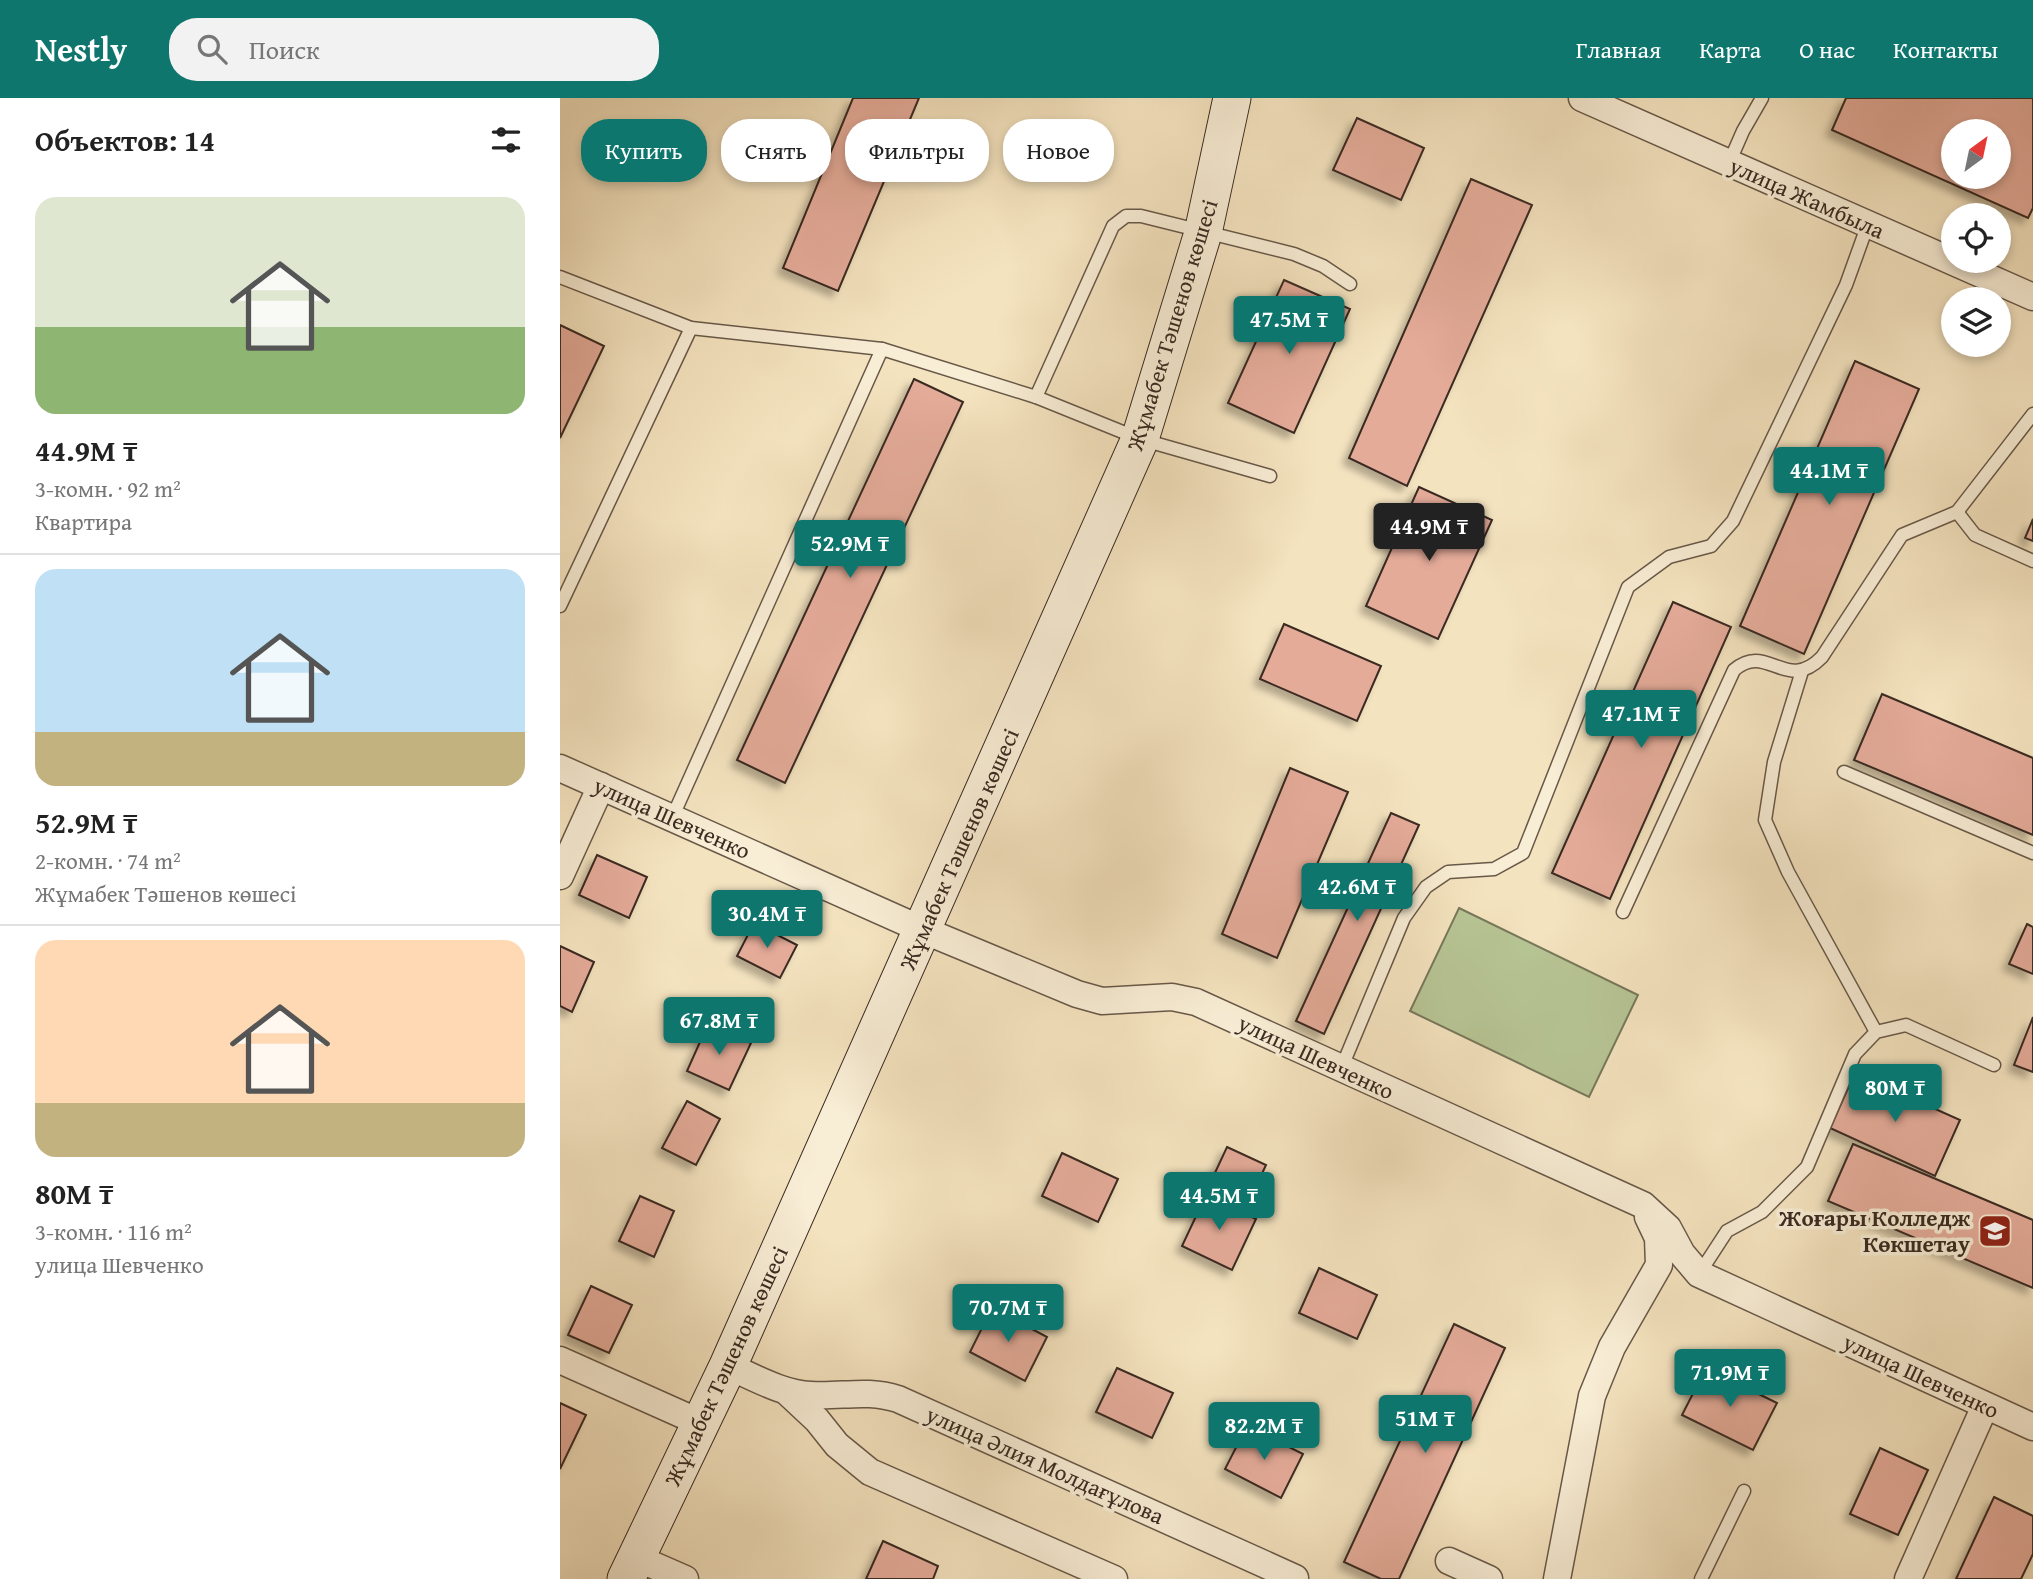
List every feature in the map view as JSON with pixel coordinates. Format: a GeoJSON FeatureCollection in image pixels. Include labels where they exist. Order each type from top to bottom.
{"type":"FeatureCollection","features":[{"type":"Feature","properties":{"kind":"main road","name":"Жұмабек Тәшенов көшесі"},"geometry":{"type":"LineString","coordinates":[[632,1569],[728,1366],[1140,439],[1203,233],[1232,98]]}},
{"type":"Feature","properties":{"kind":"street","name":"улица Жамбыла"},"geometry":{"type":"LineString","coordinates":[[1582,98],[2033,297]]}},
{"type":"Feature","properties":{"kind":"street","name":"улица Шевченко"},"geometry":{"type":"LineString","coordinates":[[560,768],[923,930],[1089,998],[1102,1001],[1172,997],[1196,1002],[1643,1205],[1668,1228],[1682,1254],[1699,1274],[2033,1427]]}},
{"type":"Feature","properties":{"kind":"street"},"geometry":{"type":"LineString","coordinates":[[560,876],[601,786]]}},
{"type":"Feature","properties":{"kind":"street"},"geometry":{"type":"LineString","coordinates":[[1557,1579],[1592,1396],[1612,1347],[1659,1265],[1658,1238],[1643,1205]]}},
{"type":"Feature","properties":{"kind":"street"},"geometry":{"type":"LineString","coordinates":[[560,1360],[701,1423]]}},
{"type":"Feature","properties":{"kind":"street","name":"улица Әлия Молдағұлова"},"geometry":{"type":"LineString","coordinates":[[728,1366],[786,1391],[810,1395],[867,1393],[898,1399],[1295,1578]]}},
{"type":"Feature","properties":{"kind":"street","name":"улица Әлия Молдағұлова"},"geometry":{"type":"LineString","coordinates":[[786,1391],[817,1420],[837,1445],[870,1472],[1114,1579]]}},
{"type":"Feature","properties":{"kind":"street"},"geometry":{"type":"LineString","coordinates":[[1908,1579],[1985,1406]]}},
{"type":"Feature","properties":{"kind":"street"},"geometry":{"type":"LineString","coordinates":[[1449,1561],[1489,1579]]}},
{"type":"Feature","properties":{"kind":"street"},"geometry":{"type":"LineString","coordinates":[[632,1569],[685,1579]]}},
{"type":"Feature","properties":{"kind":"lane"},"geometry":{"type":"LineString","coordinates":[[1729,163],[1762,98]]}},
{"type":"Feature","properties":{"kind":"lane"},"geometry":{"type":"LineString","coordinates":[[1036,397],[1113,226],[1126,216],[1141,216],[1294,254],[1323,266],[1350,284]]}},
{"type":"Feature","properties":{"kind":"lane"},"geometry":{"type":"LineString","coordinates":[[1341,1069],[1404,918],[1426,887],[1448,872],[1494,869],[1523,853],[1628,587],[1669,557],[1711,546],[1733,521],[1846,285],[1868,225]]}},
{"type":"Feature","properties":{"kind":"lane"},"geometry":{"type":"LineString","coordinates":[[560,277],[691,328],[883,349],[1036,397],[1140,439],[1270,476]]}},
{"type":"Feature","properties":{"kind":"lane"},"geometry":{"type":"LineString","coordinates":[[560,606],[691,328]]}},
{"type":"Feature","properties":{"kind":"lane"},"geometry":{"type":"LineString","coordinates":[[672,818],[883,349]]}},
{"type":"Feature","properties":{"kind":"lane"},"geometry":{"type":"LineString","coordinates":[[1623,912],[1734,670],[1742,663],[1752,660],[1765,662],[1788,672],[1812,667],[1822,657],[1902,535],[1958,512],[2033,414]]}},
{"type":"Feature","properties":{"kind":"lane"},"geometry":{"type":"LineString","coordinates":[[1958,512],[1975,535],[2033,561]]}},
{"type":"Feature","properties":{"kind":"lane"},"geometry":{"type":"LineString","coordinates":[[1802,671],[1774,762],[1765,820],[1788,872],[1876,1032]]}},
{"type":"Feature","properties":{"kind":"lane"},"geometry":{"type":"LineString","coordinates":[[1844,772],[2033,853]]}},
{"type":"Feature","properties":{"kind":"lane"},"geometry":{"type":"LineString","coordinates":[[1699,1274],[1727,1231],[1762,1212],[1807,1167],[1855,1054],[1876,1032],[1906,1025],[1994,1065]]}},
{"type":"Feature","properties":{"kind":"lane"},"geometry":{"type":"LineString","coordinates":[[1701,1579],[1744,1491]]}},
{"type":"Feature","properties":{"kind":"green space"},"geometry":{"type":"Polygon","coordinates":[[[1459,908],[1638,995],[1589,1097],[1410,1011],[1459,908]]]}},
{"type":"Feature","properties":{"kind":"building"},"geometry":{"type":"Polygon","coordinates":[[[853,98],[919,98],[910,119],[845,119],[845,182],[884,182],[838,291],[783,268],[818,182],[831,182],[831,151],[853,98]]]}},
{"type":"Feature","properties":{"kind":"building"},"geometry":{"type":"Polygon","coordinates":[[[1846,98],[2033,98],[2033,208],[2028,218],[2011,210],[2011,203],[1995,203],[1963,189],[2011,189],[2011,119],[1941,119],[1941,179],[1832,130],[1846,98]]]}},
{"type":"Feature","properties":{"kind":"building"},"geometry":{"type":"Polygon","coordinates":[[[1357,118],[1424,148],[1401,200],[1333,170],[1357,118]]]}},
{"type":"Feature","properties":{"kind":"building"},"geometry":{"type":"Polygon","coordinates":[[[1471,179],[1532,205],[1407,486],[1349,458],[1471,179]]]}},
{"type":"Feature","properties":{"kind":"building"},"geometry":{"type":"Polygon","coordinates":[[[1284,280],[1350,309],[1294,433],[1228,403],[1284,280]]]}},
{"type":"Feature","properties":{"kind":"building"},"geometry":{"type":"Polygon","coordinates":[[[560,325],[604,346],[560,438],[560,325]]]}},
{"type":"Feature","properties":{"kind":"building"},"geometry":{"type":"Polygon","coordinates":[[[1855,361],[1919,389],[1804,654],[1740,626],[1855,361]]]}},
{"type":"Feature","properties":{"kind":"building"},"geometry":{"type":"Polygon","coordinates":[[[914,379],[963,402],[785,783],[737,760],[914,379]]]}},
{"type":"Feature","properties":{"kind":"building"},"geometry":{"type":"Polygon","coordinates":[[[1419,487],[1492,520],[1438,639],[1366,606],[1419,487]]]}},
{"type":"Feature","properties":{"kind":"building"},"geometry":{"type":"Polygon","coordinates":[[[2033,519],[2033,541],[2025,538],[2033,519]]]}},
{"type":"Feature","properties":{"kind":"building"},"geometry":{"type":"Polygon","coordinates":[[[1673,602],[1731,627],[1610,899],[1552,873],[1673,602]]]}},
{"type":"Feature","properties":{"kind":"building"},"geometry":{"type":"Polygon","coordinates":[[[1284,624],[1381,666],[1357,721],[1260,679],[1284,624]]]}},
{"type":"Feature","properties":{"kind":"building"},"geometry":{"type":"Polygon","coordinates":[[[1882,694],[2033,758],[2033,835],[1854,760],[1882,694]]]}},
{"type":"Feature","properties":{"kind":"building"},"geometry":{"type":"Polygon","coordinates":[[[1290,768],[1348,792],[1277,958],[1222,934],[1290,768]]]}},
{"type":"Feature","properties":{"kind":"building"},"geometry":{"type":"Polygon","coordinates":[[[1391,813],[1419,825],[1324,1034],[1296,1021],[1391,813]]]}},
{"type":"Feature","properties":{"kind":"building"},"geometry":{"type":"Polygon","coordinates":[[[597,855],[647,877],[629,918],[579,895],[597,855]]]}},
{"type":"Feature","properties":{"kind":"building"},"geometry":{"type":"Polygon","coordinates":[[[754,923],[797,945],[780,978],[737,956],[754,923]]]}},
{"type":"Feature","properties":{"kind":"building"},"geometry":{"type":"Polygon","coordinates":[[[2027,924],[2033,927],[2033,974],[2009,964],[2027,924]]]}},
{"type":"Feature","properties":{"kind":"building"},"geometry":{"type":"Polygon","coordinates":[[[560,946],[594,962],[572,1012],[560,1006],[560,946]]]}},
{"type":"Feature","properties":{"kind":"building"},"geometry":{"type":"Polygon","coordinates":[[[2033,1017],[2033,1072],[2014,1065],[2033,1017]]]}},
{"type":"Feature","properties":{"kind":"building"},"geometry":{"type":"Polygon","coordinates":[[[708,1024],[751,1043],[729,1090],[687,1071],[708,1024]]]}},
{"type":"Feature","properties":{"kind":"building"},"geometry":{"type":"Polygon","coordinates":[[[1855,1073],[1960,1120],[1935,1176],[1830,1128],[1855,1073]]]}},
{"type":"Feature","properties":{"kind":"building"},"geometry":{"type":"Polygon","coordinates":[[[687,1101],[720,1119],[696,1165],[662,1148],[687,1101]]]}},
{"type":"Feature","properties":{"kind":"building"},"geometry":{"type":"Polygon","coordinates":[[[1853,1144],[2033,1220],[2033,1288],[1828,1201],[1853,1144]]]}},
{"type":"Feature","properties":{"kind":"building"},"geometry":{"type":"Polygon","coordinates":[[[1227,1147],[1266,1165],[1252,1195],[1213,1177],[1227,1147]]]}},
{"type":"Feature","properties":{"kind":"building"},"geometry":{"type":"Polygon","coordinates":[[[1062,1153],[1118,1179],[1098,1222],[1042,1196],[1062,1153]]]}},
{"type":"Feature","properties":{"kind":"building"},"geometry":{"type":"Polygon","coordinates":[[[1206,1195],[1256,1219],[1232,1270],[1182,1246],[1206,1195]]]}},
{"type":"Feature","properties":{"kind":"building"},"geometry":{"type":"Polygon","coordinates":[[[640,1196],[674,1211],[654,1257],[619,1241],[640,1196]]]}},
{"type":"Feature","properties":{"kind":"building"},"geometry":{"type":"Polygon","coordinates":[[[1319,1268],[1377,1295],[1357,1339],[1299,1313],[1319,1268]]]}},
{"type":"Feature","properties":{"kind":"building"},"geometry":{"type":"Polygon","coordinates":[[[591,1286],[632,1305],[609,1353],[568,1335],[591,1286]]]}},
{"type":"Feature","properties":{"kind":"building"},"geometry":{"type":"Polygon","coordinates":[[[992,1308],[1047,1337],[1025,1381],[970,1352],[992,1308]]]}},
{"type":"Feature","properties":{"kind":"building"},"geometry":{"type":"Polygon","coordinates":[[[1454,1324],[1505,1348],[1399,1579],[1381,1579],[1344,1562],[1454,1324]]]}},
{"type":"Feature","properties":{"kind":"building"},"geometry":{"type":"Polygon","coordinates":[[[1117,1368],[1173,1393],[1152,1438],[1096,1412],[1117,1368]]]}},
{"type":"Feature","properties":{"kind":"building"},"geometry":{"type":"Polygon","coordinates":[[[1706,1368],[1777,1403],[1753,1450],[1682,1415],[1706,1368]]]}},
{"type":"Feature","properties":{"kind":"building"},"geometry":{"type":"Polygon","coordinates":[[[560,1403],[586,1415],[560,1469],[560,1403]]]}},
{"type":"Feature","properties":{"kind":"building"},"geometry":{"type":"Polygon","coordinates":[[[1247,1426],[1303,1454],[1281,1498],[1225,1469],[1247,1426]]]}},
{"type":"Feature","properties":{"kind":"building"},"geometry":{"type":"Polygon","coordinates":[[[1880,1448],[1928,1470],[1898,1535],[1850,1514],[1880,1448]]]}},
{"type":"Feature","properties":{"kind":"building"},"geometry":{"type":"Polygon","coordinates":[[[1994,1497],[2033,1516],[2033,1554],[2021,1579],[1956,1579],[1994,1497]]]}},
{"type":"Feature","properties":{"kind":"building"},"geometry":{"type":"Polygon","coordinates":[[[883,1541],[938,1566],[933,1579],[866,1579],[883,1541]]]}},
{"type":"Feature","properties":{"kind":"place","name":"Жоғары Колледж Көкшетау"},"geometry":{"type":"Point","coordinates":[1995,1231]}}]}
